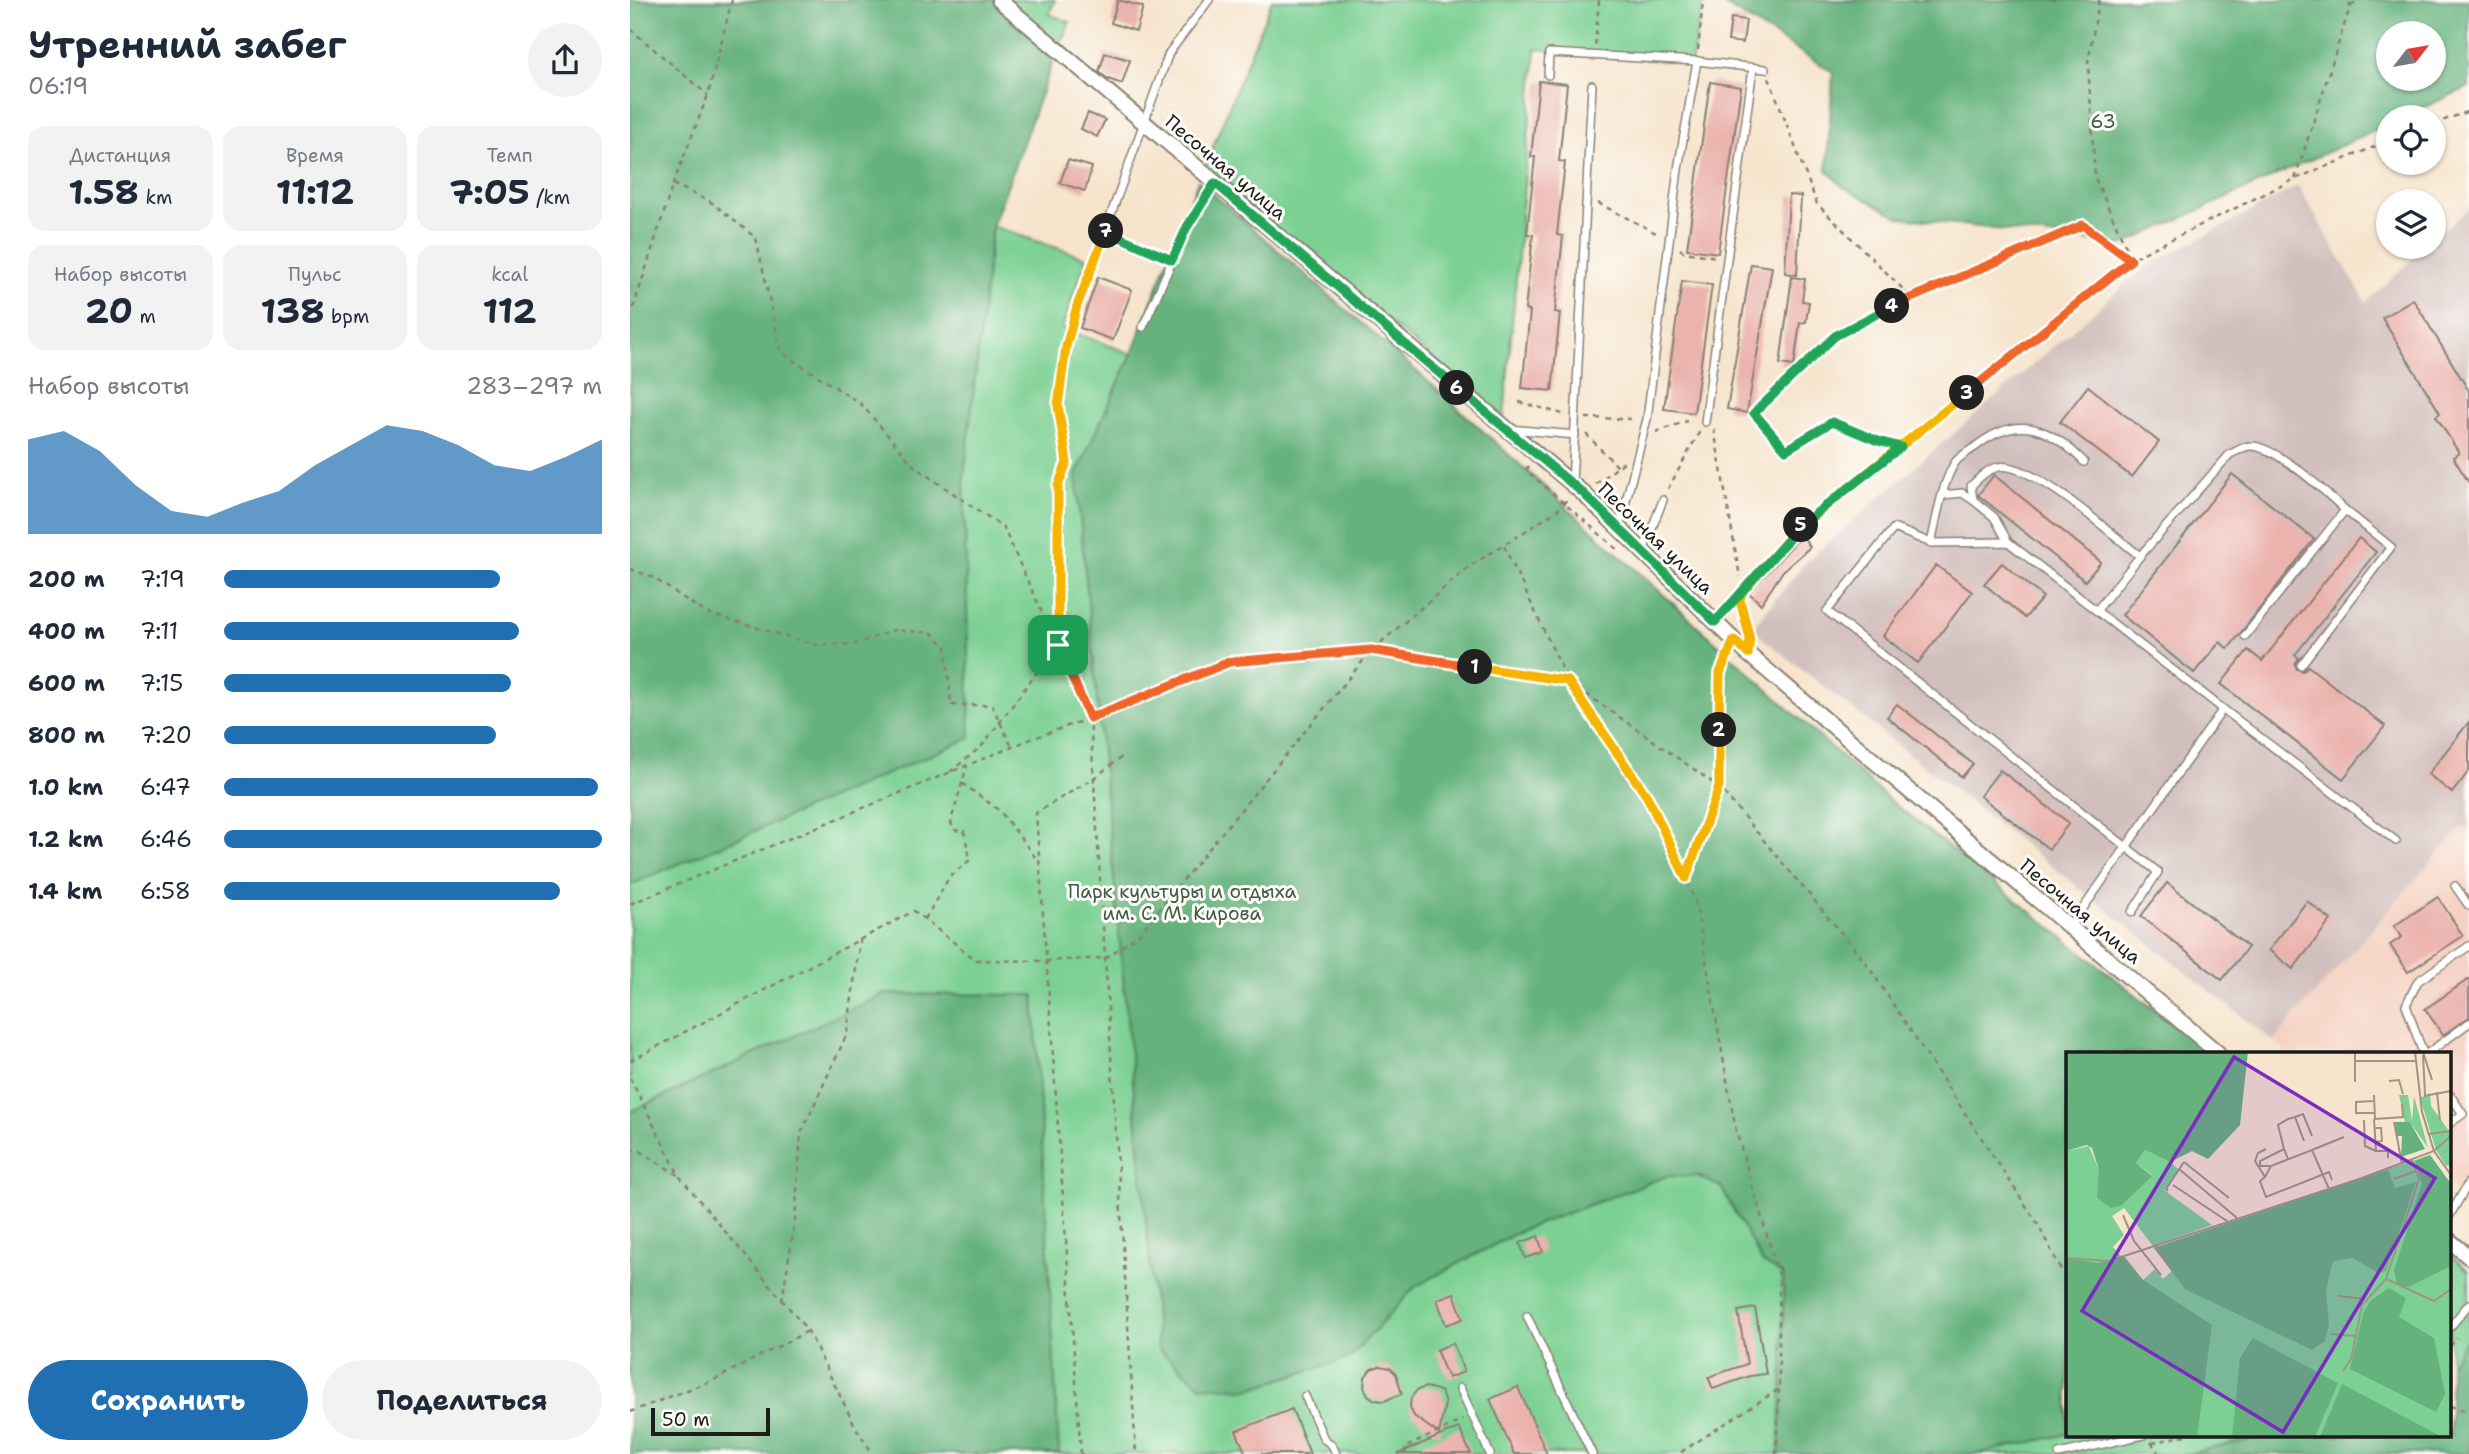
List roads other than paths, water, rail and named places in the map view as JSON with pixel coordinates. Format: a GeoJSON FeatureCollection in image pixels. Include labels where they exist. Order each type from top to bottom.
{"type":"FeatureCollection","features":[{"type":"Feature","properties":{"kind":"street","name":"Песочная улица"},"geometry":{"type":"LineString","coordinates":[[999,0],[1572,484],[1748,654],[2217,1052]]}},
{"type":"Feature","properties":{"kind":"street"},"geometry":{"type":"LineString","coordinates":[[2452,1243],[2469,1257]]}},
{"type":"Feature","properties":{"kind":"lane"},"geometry":{"type":"LineString","coordinates":[[1077,306],[1169,53],[1209,0]]}},
{"type":"Feature","properties":{"kind":"lane"},"geometry":{"type":"LineString","coordinates":[[1548,75],[1549,53],[1697,61],[1765,69]]}},
{"type":"Feature","properties":{"kind":"lane"},"geometry":{"type":"LineString","coordinates":[[1619,528],[1647,419],[1678,169],[1697,61]]}},
{"type":"Feature","properties":{"kind":"lane"},"geometry":{"type":"LineString","coordinates":[[1709,422],[1727,259],[1753,68]]}},
{"type":"Feature","properties":{"kind":"lane"},"geometry":{"type":"LineString","coordinates":[[1572,484],[1592,85]]}},
{"type":"Feature","properties":{"kind":"lane"},"geometry":{"type":"LineString","coordinates":[[1143,327],[1187,227],[1215,183]]}},
{"type":"Feature","properties":{"kind":"lane"},"geometry":{"type":"LineString","coordinates":[[1105,231],[1172,260]]}},
{"type":"Feature","properties":{"kind":"lane"},"geometry":{"type":"LineString","coordinates":[[1931,543],[1943,495],[1955,462],[1984,439],[2014,427],[2037,428],[2064,442],[2084,462]]}},
{"type":"Feature","properties":{"kind":"lane"},"geometry":{"type":"LineString","coordinates":[[1506,428],[1575,435]]}},
{"type":"Feature","properties":{"kind":"lane"},"geometry":{"type":"LineString","coordinates":[[2097,610],[2140,556],[2230,454],[2249,446],[2267,450],[2315,483],[2391,547],[2301,664]]}},
{"type":"Feature","properties":{"kind":"lane"},"geometry":{"type":"LineString","coordinates":[[1973,500],[1971,485],[1983,473],[1999,467],[2016,469],[2043,481],[2140,556]]}},
{"type":"Feature","properties":{"kind":"lane"},"geometry":{"type":"LineString","coordinates":[[1943,495],[1962,493],[1973,500],[1994,517],[2008,542],[2396,841]]}},
{"type":"Feature","properties":{"kind":"lane"},"geometry":{"type":"LineString","coordinates":[[1643,552],[1663,500]]}},
{"type":"Feature","properties":{"kind":"lane"},"geometry":{"type":"LineString","coordinates":[[2245,636],[2345,510]]}},
{"type":"Feature","properties":{"kind":"lane"},"geometry":{"type":"LineString","coordinates":[[2008,542],[1931,543],[1894,528],[1827,611],[2158,872],[2132,912]]}},
{"type":"Feature","properties":{"kind":"lane"},"geometry":{"type":"LineString","coordinates":[[1715,622],[1796,530]]}},
{"type":"Feature","properties":{"kind":"lane"},"geometry":{"type":"LineString","coordinates":[[2070,927],[2223,709]]}},
{"type":"Feature","properties":{"kind":"lane"},"geometry":{"type":"LineString","coordinates":[[2455,886],[2469,906]]}},
{"type":"Feature","properties":{"kind":"lane"},"geometry":{"type":"LineString","coordinates":[[2423,1052],[2406,1005],[2418,981],[2469,946]]}},
{"type":"Feature","properties":{"kind":"lane"},"geometry":{"type":"LineString","coordinates":[[2429,1052],[2469,1023]]}},
{"type":"Feature","properties":{"kind":"lane"},"geometry":{"type":"LineString","coordinates":[[2452,1098],[2463,1114],[2452,1122]]}},
{"type":"Feature","properties":{"kind":"lane"},"geometry":{"type":"LineString","coordinates":[[2452,1212],[2469,1182]]}},
{"type":"Feature","properties":{"kind":"lane"},"geometry":{"type":"LineString","coordinates":[[2452,1325],[2469,1304]]}},
{"type":"Feature","properties":{"kind":"lane"},"geometry":{"type":"LineString","coordinates":[[1527,1316],[1592,1454]]}},
{"type":"Feature","properties":{"kind":"lane"},"geometry":{"type":"LineString","coordinates":[[1460,1388],[1490,1454]]}},
{"type":"Feature","properties":{"kind":"lane"},"geometry":{"type":"LineString","coordinates":[[1305,1396],[1324,1440],[1332,1445],[1336,1454]]}},
{"type":"Feature","properties":{"kind":"lane"},"geometry":{"type":"LineString","coordinates":[[2059,1454],[2140,1436]]}},
{"type":"Feature","properties":{"kind":"park label","name":"63"},"geometry":{"type":"Point","coordinates":[2103,121]}},
{"type":"Feature","properties":{"kind":"park label","name":"Парк культуры и отдыха им. С. М. Кирова"},"geometry":{"type":"Point","coordinates":[1182,902]}}]}
